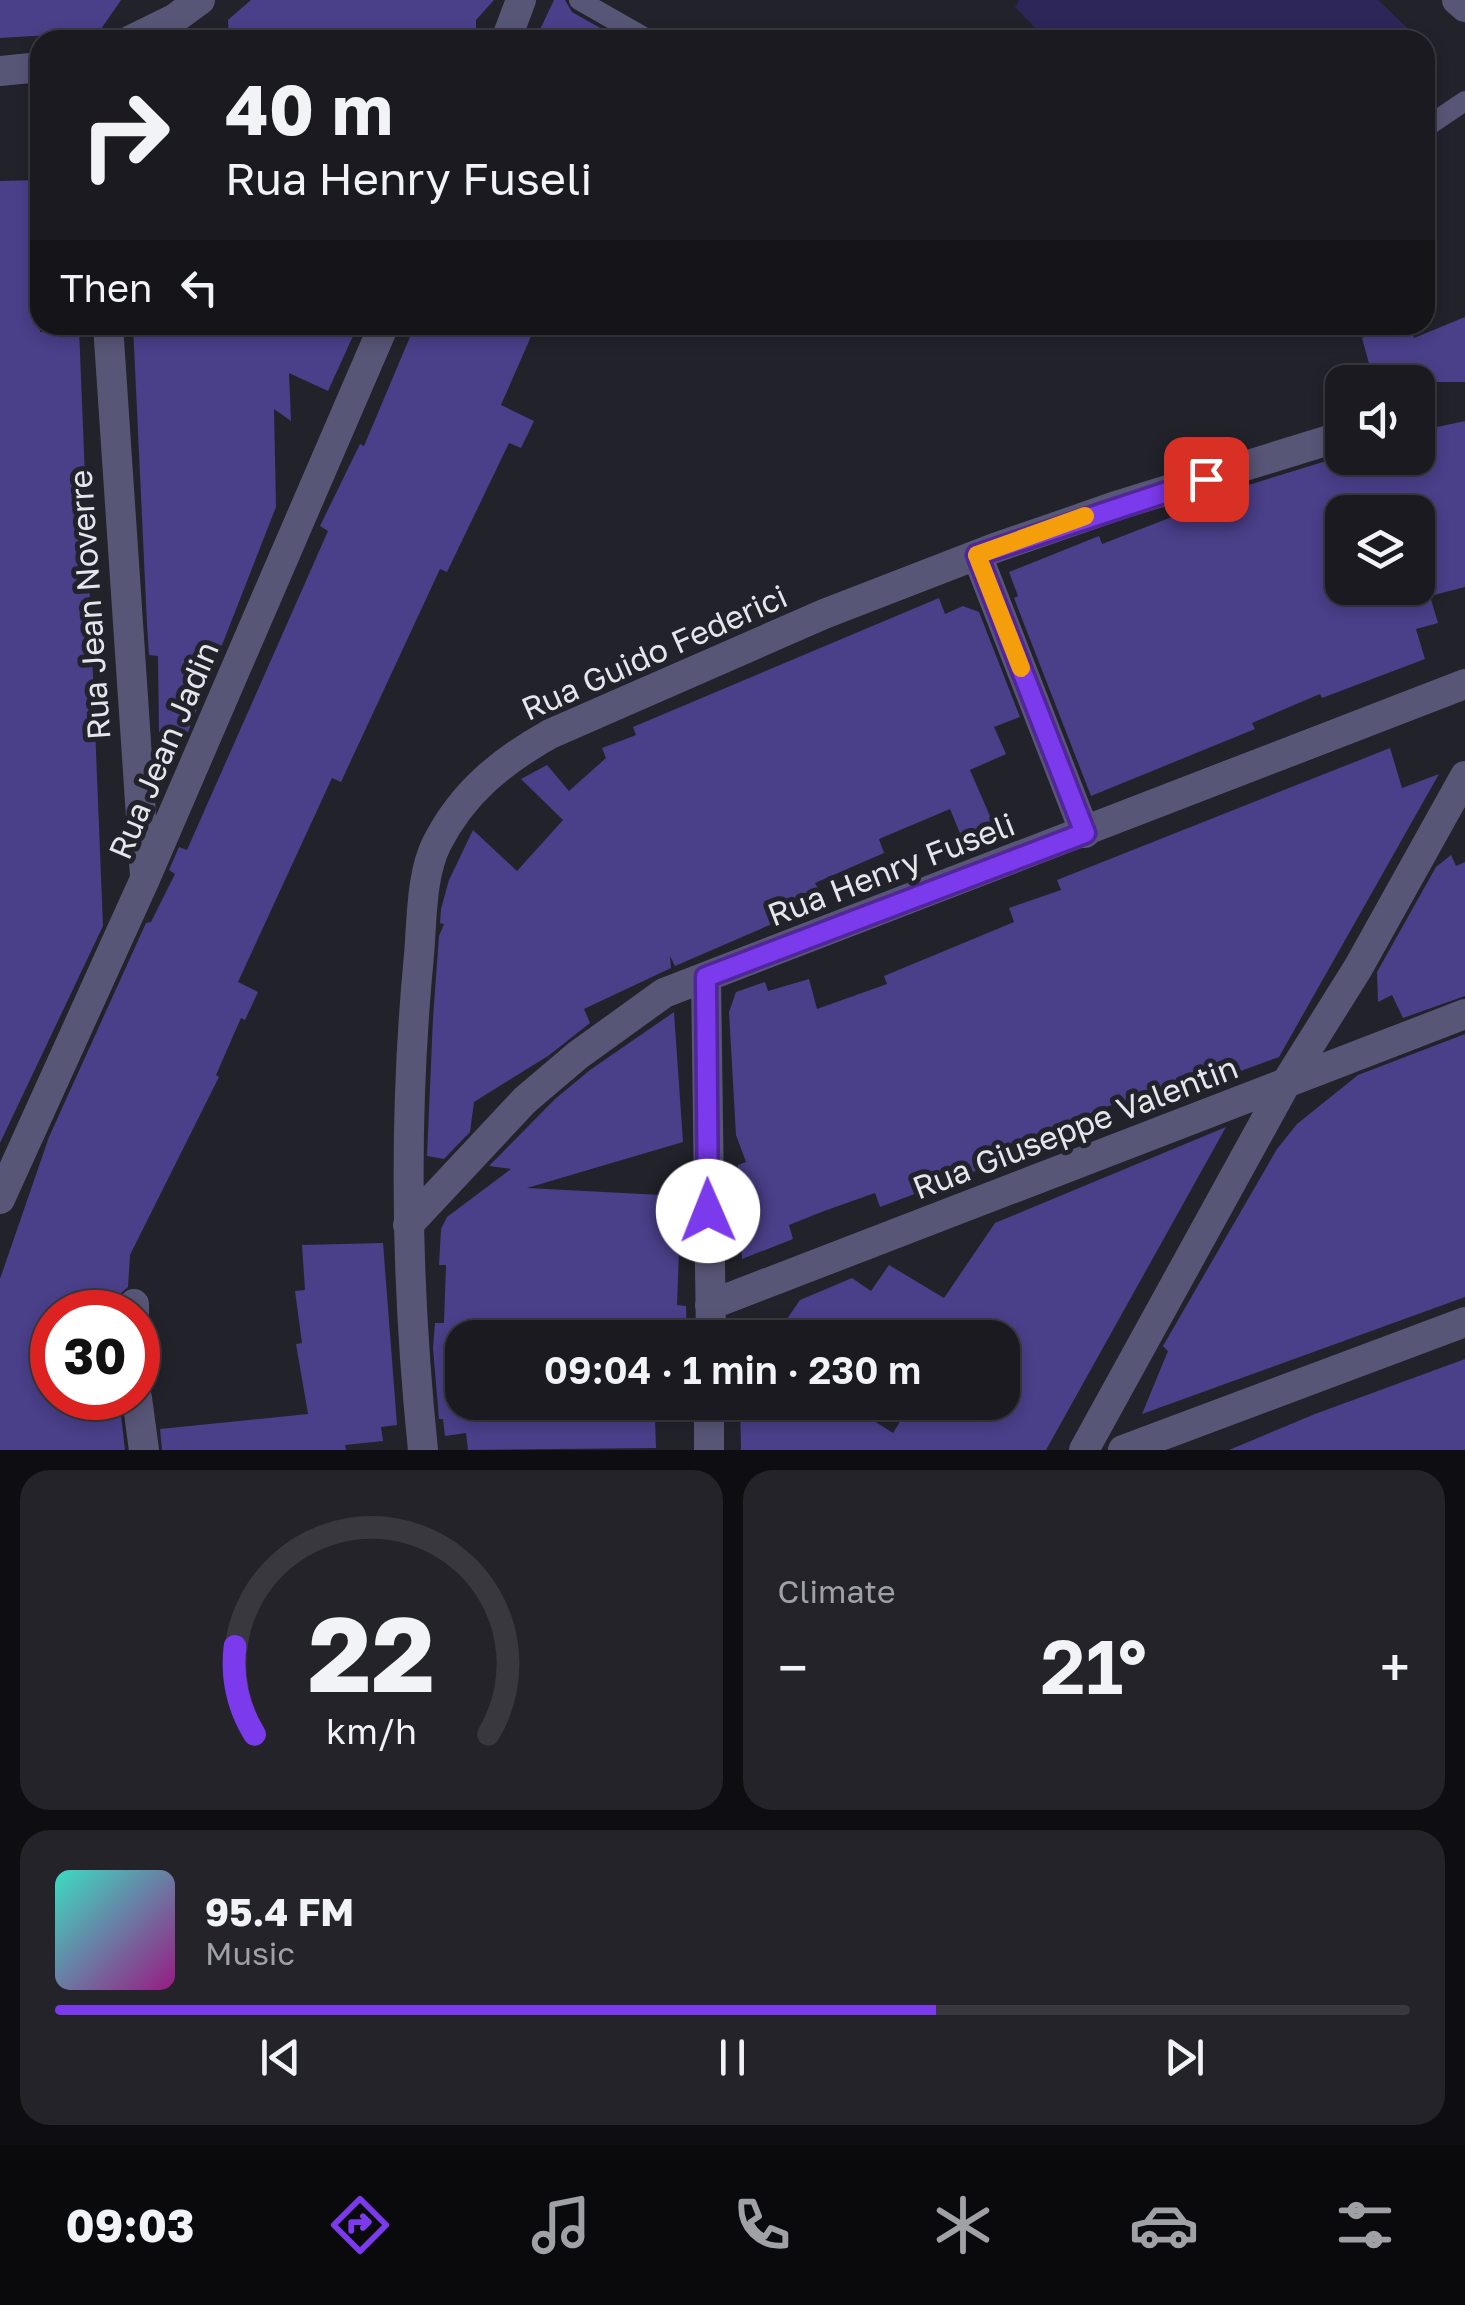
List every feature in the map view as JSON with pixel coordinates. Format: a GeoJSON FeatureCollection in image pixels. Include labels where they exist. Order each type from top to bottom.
{"type":"FeatureCollection","features":[{"type":"Feature","properties":{"kind":"street"},"geometry":{"type":"LineString","coordinates":[[151,30],[200,0]]}},
{"type":"Feature","properties":{"kind":"street"},"geometry":{"type":"LineString","coordinates":[[510,30],[521,0]]}},
{"type":"Feature","properties":{"kind":"street"},"geometry":{"type":"LineString","coordinates":[[1457,0],[1465,6]]}},
{"type":"Feature","properties":{"kind":"street"},"geometry":{"type":"LineString","coordinates":[[0,71],[30,68]]}},
{"type":"Feature","properties":{"kind":"street","name":"Rua Jean Noverre"},"geometry":{"type":"LineString","coordinates":[[109,335],[146,880]]}},
{"type":"Feature","properties":{"kind":"street","name":"Rua Jean Jadin"},"geometry":{"type":"LineString","coordinates":[[0,1199],[146,880],[380,335]]}},
{"type":"Feature","properties":{"kind":"street","name":"Rua Guido Federici"},"geometry":{"type":"LineString","coordinates":[[424,1450],[408,1269],[411,1034],[434,846],[476,786],[509,758],[550,734],[824,614],[1119,505],[1325,441]]}},
{"type":"Feature","properties":{"kind":"street"},"geometry":{"type":"LineString","coordinates":[[977,555],[1085,833]]}},
{"type":"Feature","properties":{"kind":"street","name":"Rua Henry Fuseli"},"geometry":{"type":"LineString","coordinates":[[408,1225],[538,1088],[664,994],[1085,833],[1414,700],[1465,684]]}},
{"type":"Feature","properties":{"kind":"street"},"geometry":{"type":"LineString","coordinates":[[1084,1450],[1286,1082],[1358,968],[1465,776]]}},
{"type":"Feature","properties":{"kind":"street"},"geometry":{"type":"LineString","coordinates":[[706,977],[710,1320]]}},
{"type":"Feature","properties":{"kind":"street","name":"Rua Giuseppe Valentin"},"geometry":{"type":"LineString","coordinates":[[710,1305],[1465,1014]]}},
{"type":"Feature","properties":{"kind":"street"},"geometry":{"type":"LineString","coordinates":[[1123,1450],[1465,1322]]}},
{"type":"Feature","properties":{"kind":"street"},"geometry":{"type":"LineString","coordinates":[[140,1420],[144,1450]]}},
{"type":"Feature","properties":{"kind":"street"},"geometry":{"type":"LineString","coordinates":[[709,1420],[709,1450]]}},
{"type":"Feature","properties":{"kind":"lane"},"geometry":{"type":"LineString","coordinates":[[579,0],[632,30]]}},
{"type":"Feature","properties":{"kind":"lane"},"geometry":{"type":"LineString","coordinates":[[1435,121],[1465,101]]}},
{"type":"Feature","properties":{"kind":"shaded area"},"geometry":{"type":"Polygon","coordinates":[[[1019,0],[1378,0],[1410,30],[1037,30],[1015,7],[1019,0]]]}},
{"type":"Feature","properties":{"kind":"building"},"geometry":{"type":"Polygon","coordinates":[[[0,0],[121,0],[100,30],[30,30],[30,36],[0,38],[0,0]]]}},
{"type":"Feature","properties":{"kind":"building"},"geometry":{"type":"Polygon","coordinates":[[[251,0],[494,0],[476,20],[476,30],[228,30],[228,20],[251,0]]]}},
{"type":"Feature","properties":{"kind":"building"},"geometry":{"type":"Polygon","coordinates":[[[554,0],[565,0],[572,12],[604,30],[540,30],[554,0]]]}},
{"type":"Feature","properties":{"kind":"building"},"geometry":{"type":"Polygon","coordinates":[[[30,180],[30,335],[79,335],[103,926],[0,1143],[0,181],[30,180]]]}},
{"type":"Feature","properties":{"kind":"building"},"geometry":{"type":"Polygon","coordinates":[[[1465,317],[1465,382],[1435,382],[1435,365],[1369,365],[1362,338],[1369,335],[1435,335],[1435,329],[1465,317]]]}},
{"type":"Feature","properties":{"kind":"building"},"geometry":{"type":"Polygon","coordinates":[[[133,335],[353,335],[328,391],[289,373],[291,421],[274,409],[276,507],[188,732],[159,732],[158,656],[149,655],[133,335]]]}},
{"type":"Feature","properties":{"kind":"building"},"geometry":{"type":"Polygon","coordinates":[[[411,335],[532,335],[501,405],[534,421],[521,448],[509,443],[447,572],[440,569],[341,782],[332,778],[238,982],[258,992],[245,1020],[241,1018],[216,1075],[219,1077],[130,1255],[128,1287],[30,1290],[30,1420],[122,1420],[125,1450],[0,1450],[0,1279],[49,1137],[146,923],[151,922],[175,874],[169,870],[179,847],[187,850],[328,531],[320,526],[360,444],[364,446],[411,335]]]}},
{"type":"Feature","properties":{"kind":"building"},"geometry":{"type":"Polygon","coordinates":[[[1465,421],[1465,587],[1435,595],[1435,495],[1325,495],[1325,605],[1433,605],[1438,623],[1416,629],[1425,659],[1322,698],[1320,694],[1252,723],[1255,729],[1091,796],[1014,598],[1018,596],[1009,572],[1099,536],[1102,544],[1172,517],[1169,509],[1325,461],[1325,475],[1435,475],[1435,427],[1465,421]]]}},
{"type":"Feature","properties":{"kind":"building"},"geometry":{"type":"Polygon","coordinates":[[[939,598],[945,614],[963,606],[979,612],[1020,717],[994,727],[1006,754],[970,770],[996,830],[964,843],[950,809],[879,839],[884,853],[815,883],[825,901],[675,966],[670,956],[671,968],[584,1009],[590,1023],[548,1056],[474,1102],[470,1132],[444,1159],[427,1156],[439,936],[444,924],[440,923],[441,909],[449,880],[473,830],[517,871],[563,820],[521,779],[547,765],[569,791],[606,758],[602,748],[636,735],[633,727],[939,598]]]}},
{"type":"Feature","properties":{"kind":"building"},"geometry":{"type":"Polygon","coordinates":[[[1390,748],[1402,788],[1439,774],[1279,1057],[1127,1113],[1121,1101],[1053,1129],[1058,1140],[880,1207],[875,1193],[824,1211],[789,1225],[793,1239],[742,1259],[738,1165],[746,1162],[736,1135],[729,1012],[736,992],[765,982],[768,991],[809,979],[817,1009],[887,984],[884,976],[1014,922],[1009,908],[1061,890],[1057,880],[1390,748]]]}},
{"type":"Feature","properties":{"kind":"building"},"geometry":{"type":"Polygon","coordinates":[[[1451,855],[1456,866],[1465,862],[1465,996],[1403,1018],[1392,995],[1378,1002],[1377,972],[1436,867],[1451,855]]]}},
{"type":"Feature","properties":{"kind":"building"},"geometry":{"type":"Polygon","coordinates":[[[674,1012],[683,1142],[527,1188],[681,1196],[677,1305],[686,1306],[686,1320],[445,1320],[445,1420],[655,1420],[656,1448],[468,1450],[466,1433],[445,1436],[443,1419],[439,1419],[433,1348],[435,1323],[444,1323],[446,1265],[439,1265],[441,1229],[447,1217],[511,1169],[489,1166],[555,1099],[674,1012]]]}},
{"type":"Feature","properties":{"kind":"building"},"geometry":{"type":"Polygon","coordinates":[[[1465,1034],[1465,1297],[1142,1414],[1168,1351],[1163,1346],[1277,1149],[1297,1124],[1358,1075],[1465,1034]]]}},
{"type":"Feature","properties":{"kind":"building"},"geometry":{"type":"Polygon","coordinates":[[[1226,1127],[1046,1450],[741,1450],[740,1420],[872,1420],[893,1433],[901,1420],[1020,1420],[1020,1320],[786,1320],[800,1300],[852,1278],[871,1291],[889,1265],[944,1298],[995,1223],[1226,1127]]]}},
{"type":"Feature","properties":{"kind":"building"},"geometry":{"type":"Polygon","coordinates":[[[383,1243],[397,1425],[381,1427],[383,1441],[345,1445],[346,1450],[162,1450],[160,1429],[308,1414],[296,1344],[302,1343],[295,1291],[305,1290],[302,1245],[383,1243]]]}},
{"type":"Feature","properties":{"kind":"building"},"geometry":{"type":"Polygon","coordinates":[[[1465,1359],[1465,1450],[1229,1450],[1315,1414],[1465,1359]]]}},
{"type":"Feature","properties":{"kind":"slow traffic"},"geometry":{"type":"LineString","coordinates":[[1021,668],[977,555],[1085,516]]}},
{"type":"Feature","properties":{"kind":"route"},"geometry":{"type":"LineString","coordinates":[[708,1211],[706,977],[1085,833],[977,555],[1206,479]]}}]}
